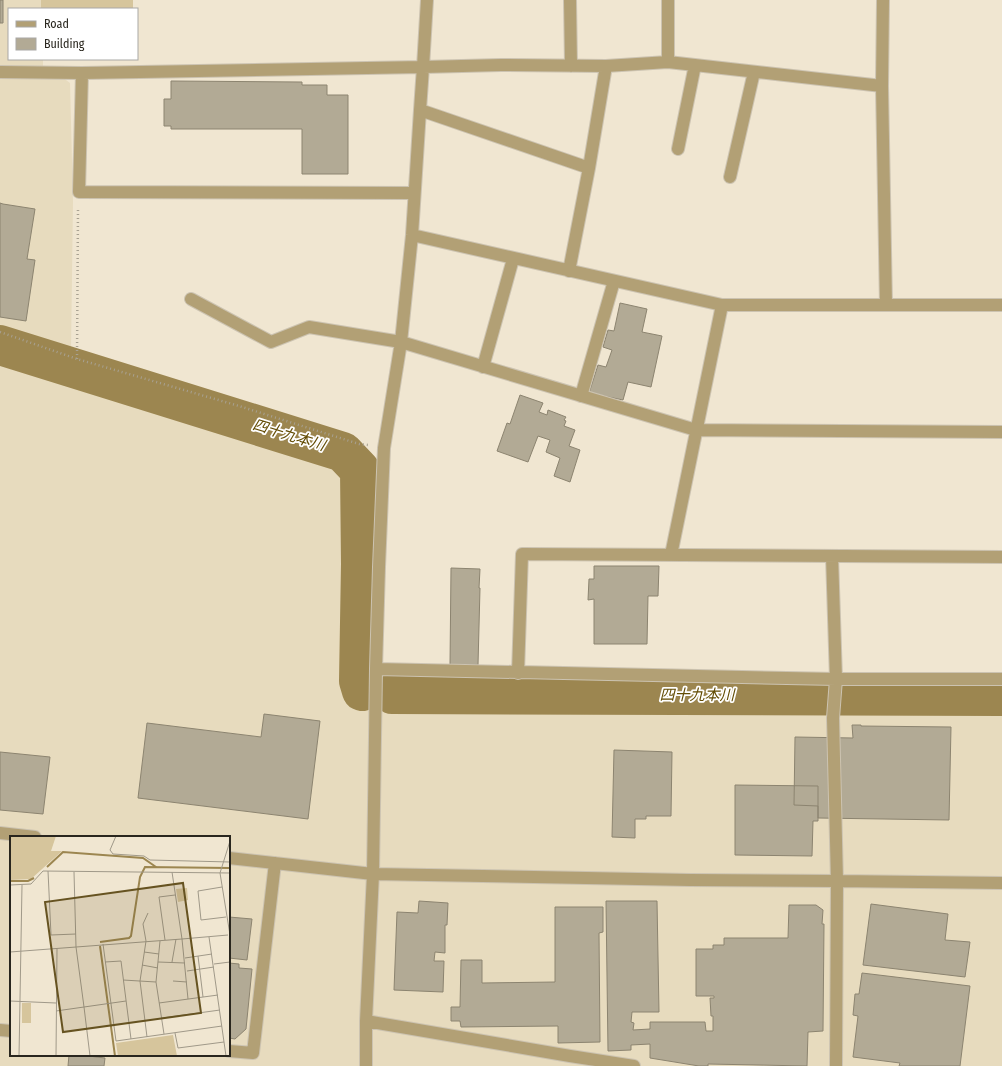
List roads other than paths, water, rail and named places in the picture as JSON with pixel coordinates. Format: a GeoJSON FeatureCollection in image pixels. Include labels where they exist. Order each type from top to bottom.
{"type":"FeatureCollection","features":[{"type":"Feature","properties":{"kind":"street"},"geometry":{"type":"LineString","coordinates":[[366,1066],[366,1021],[373,874],[378,567],[384,448],[401,342],[412,236],[424,67],[427,0]]}},
{"type":"Feature","properties":{"kind":"street"},"geometry":{"type":"LineString","coordinates":[[570,0],[571,66]]}},
{"type":"Feature","properties":{"kind":"street"},"geometry":{"type":"LineString","coordinates":[[668,0],[668,62]]}},
{"type":"Feature","properties":{"kind":"street"},"geometry":{"type":"LineString","coordinates":[[883,0],[882,86],[886,305]]}},
{"type":"Feature","properties":{"kind":"street"},"geometry":{"type":"LineString","coordinates":[[0,72],[82,73],[501,65],[606,66],[668,62],[882,86]]}},
{"type":"Feature","properties":{"kind":"street"},"geometry":{"type":"LineString","coordinates":[[678,149],[694,65]]}},
{"type":"Feature","properties":{"kind":"street"},"geometry":{"type":"LineString","coordinates":[[569,271],[589,168],[606,66]]}},
{"type":"Feature","properties":{"kind":"street"},"geometry":{"type":"LineString","coordinates":[[730,177],[754,72]]}},
{"type":"Feature","properties":{"kind":"street"},"geometry":{"type":"LineString","coordinates":[[82,73],[78,192],[414,193]]}},
{"type":"Feature","properties":{"kind":"street"},"geometry":{"type":"LineString","coordinates":[[420,110],[589,168]]}},
{"type":"Feature","properties":{"kind":"street"},"geometry":{"type":"LineString","coordinates":[[412,236],[722,305],[1002,305]]}},
{"type":"Feature","properties":{"kind":"street"},"geometry":{"type":"LineString","coordinates":[[483,367],[514,259]]}},
{"type":"Feature","properties":{"kind":"street"},"geometry":{"type":"LineString","coordinates":[[580,396],[614,281]]}},
{"type":"Feature","properties":{"kind":"street"},"geometry":{"type":"LineString","coordinates":[[191,299],[271,342],[309,327],[401,342],[696,430],[1002,432]]}},
{"type":"Feature","properties":{"kind":"street"},"geometry":{"type":"LineString","coordinates":[[671,555],[722,305]]}},
{"type":"Feature","properties":{"kind":"street"},"geometry":{"type":"LineString","coordinates":[[518,673],[522,554],[1002,557]]}},
{"type":"Feature","properties":{"kind":"street"},"geometry":{"type":"LineString","coordinates":[[832,556],[836,679],[833,718],[837,881],[836,1066]]}},
{"type":"Feature","properties":{"kind":"street"},"geometry":{"type":"LineString","coordinates":[[376,669],[836,679],[1002,679]]}},
{"type":"Feature","properties":{"kind":"street"},"geometry":{"type":"LineString","coordinates":[[0,833],[26,836]]}},
{"type":"Feature","properties":{"kind":"street"},"geometry":{"type":"LineString","coordinates":[[230,858],[373,874],[1002,884]]}},
{"type":"Feature","properties":{"kind":"street"},"geometry":{"type":"LineString","coordinates":[[230,1051],[253,1053],[275,863]]}},
{"type":"Feature","properties":{"kind":"street"},"geometry":{"type":"LineString","coordinates":[[366,1021],[634,1066]]}},
{"type":"Feature","properties":{"kind":"street"},"geometry":{"type":"LineString","coordinates":[[0,1030],[10,1031]]}},
{"type":"Feature","properties":{"kind":"waterway","name":"四十九本川"},"geometry":{"type":"LineString","coordinates":[[0,345],[343,452],[360,470],[361,564],[359,681],[362,691]]}},
{"type":"Feature","properties":{"kind":"waterway","name":"四十九本川"},"geometry":{"type":"LineString","coordinates":[[392,694],[1002,696]]}}]}
